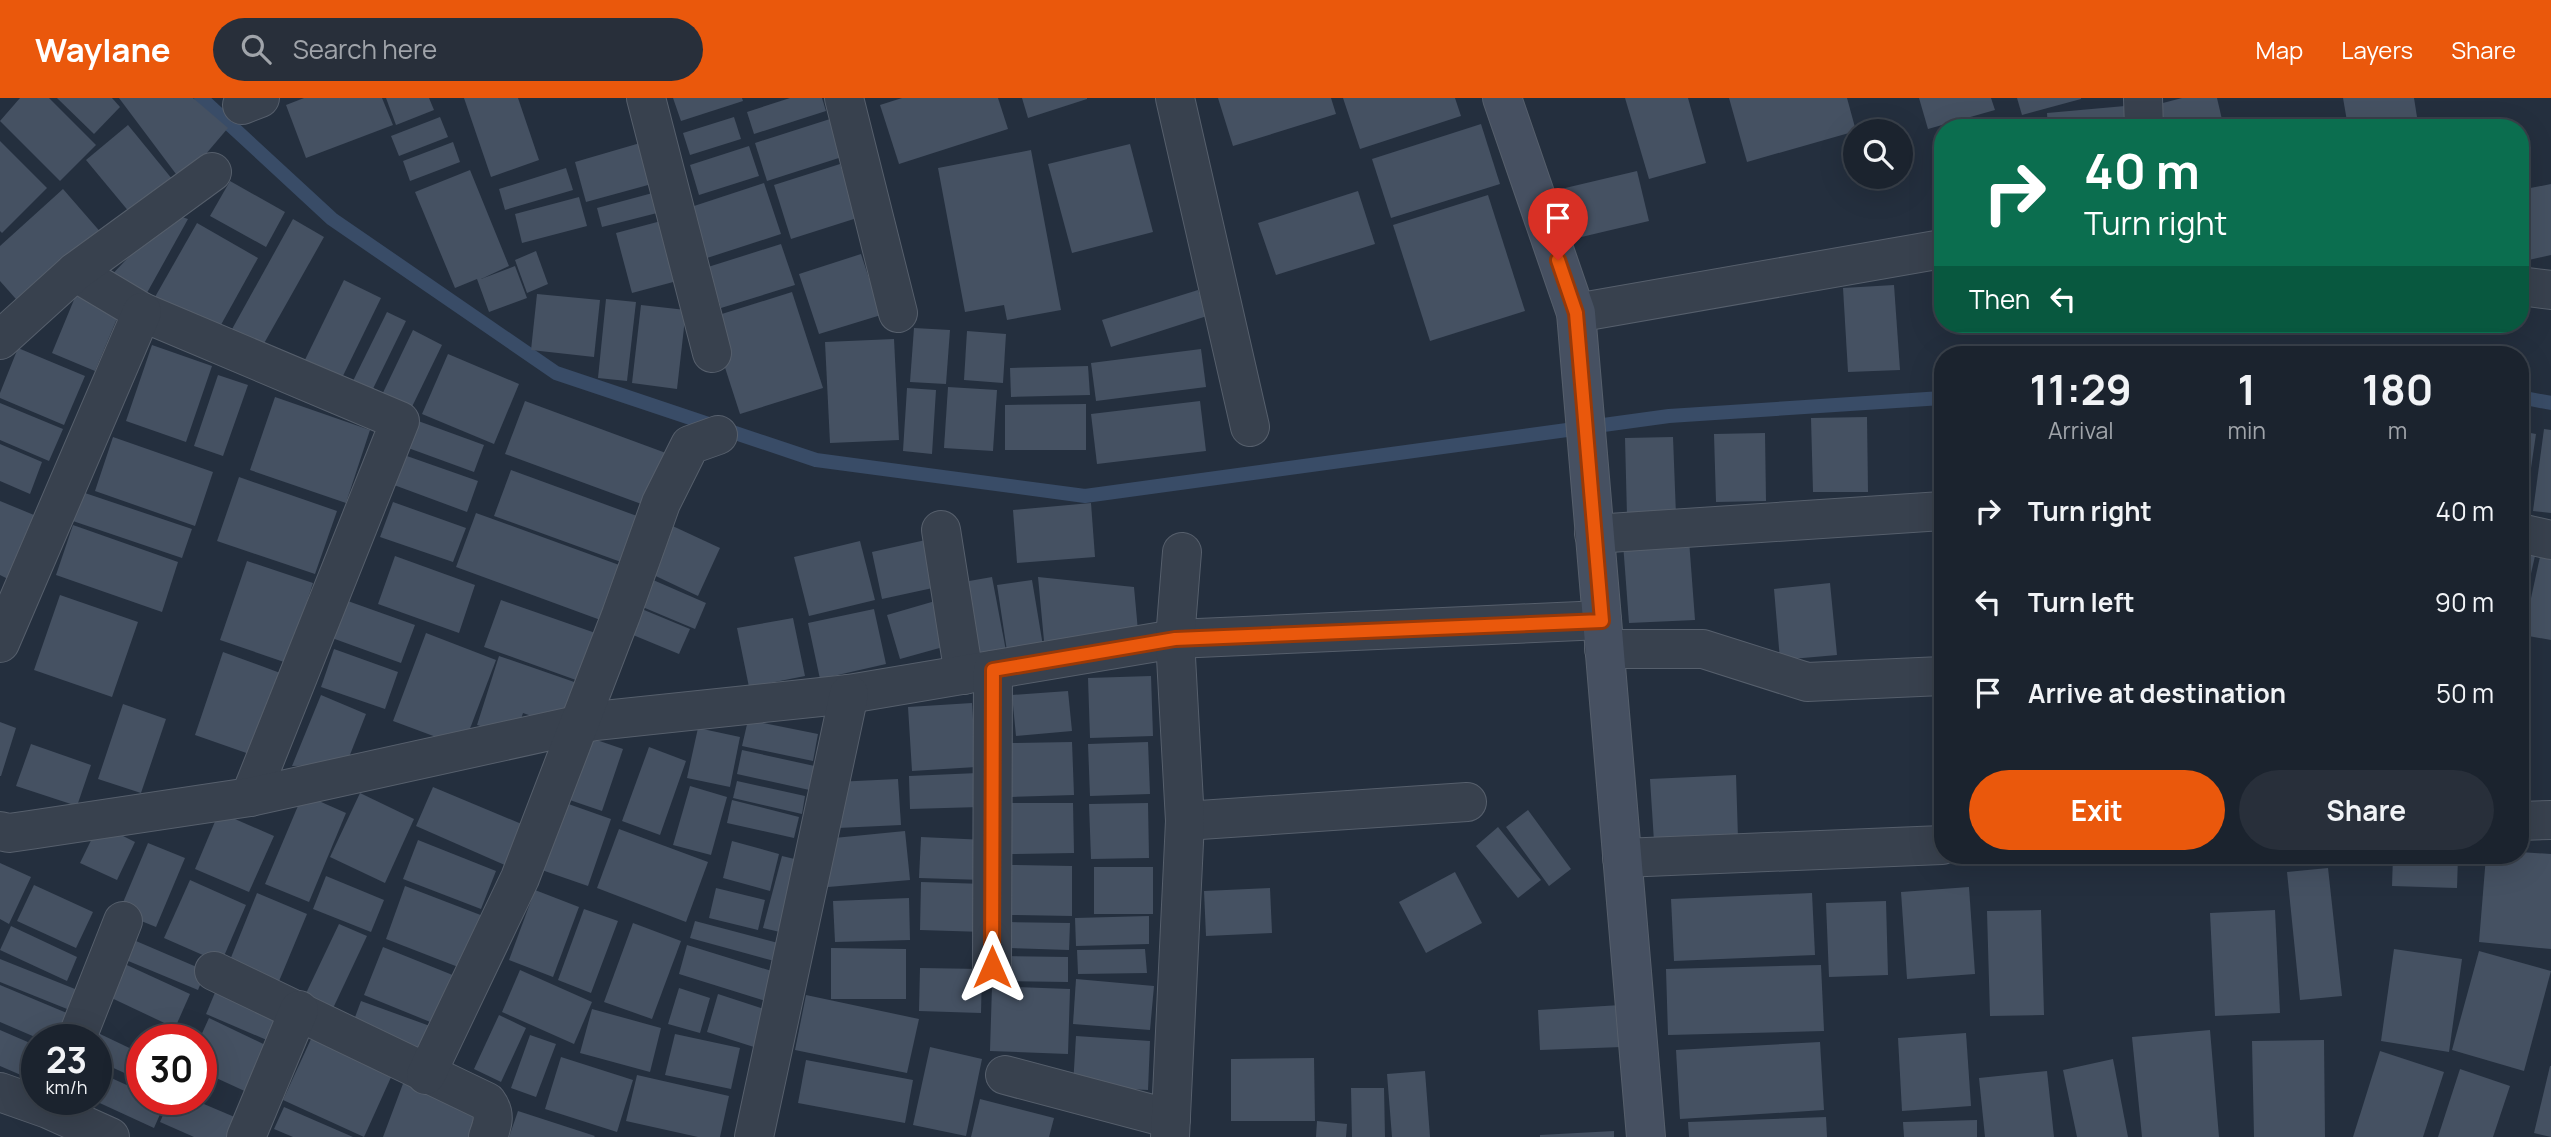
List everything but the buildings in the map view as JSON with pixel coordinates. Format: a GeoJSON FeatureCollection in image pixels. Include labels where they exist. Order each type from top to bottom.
{"type":"FeatureCollection","features":[{"type":"Feature","properties":{"kind":"street"},"geometry":{"type":"LineString","coordinates":[[646,98],[712,353]]}},
{"type":"Feature","properties":{"kind":"street"},"geometry":{"type":"LineString","coordinates":[[844,98],[898,313]]}},
{"type":"Feature","properties":{"kind":"street"},"geometry":{"type":"LineString","coordinates":[[1175,98],[1250,427]]}},
{"type":"Feature","properties":{"kind":"street"},"geometry":{"type":"LineString","coordinates":[[2143,98],[2144,119]]}},
{"type":"Feature","properties":{"kind":"street"},"geometry":{"type":"LineString","coordinates":[[1507,99],[1576,313],[1646,1137]]}},
{"type":"Feature","properties":{"kind":"street"},"geometry":{"type":"LineString","coordinates":[[0,340],[75,272],[212,172]]}},
{"type":"Feature","properties":{"kind":"street"},"geometry":{"type":"LineString","coordinates":[[1576,313],[1934,250]]}},
{"type":"Feature","properties":{"kind":"street"},"geometry":{"type":"LineString","coordinates":[[75,272],[142,312],[400,421],[250,797]]}},
{"type":"Feature","properties":{"kind":"street"},"geometry":{"type":"LineString","coordinates":[[2529,287],[2551,290]]}},
{"type":"Feature","properties":{"kind":"street"},"geometry":{"type":"LineString","coordinates":[[0,643],[142,312]]}},
{"type":"Feature","properties":{"kind":"street"},"geometry":{"type":"LineString","coordinates":[[426,1074],[520,878],[580,726],[661,503],[690,445],[718,435]]}},
{"type":"Feature","properties":{"kind":"street"},"geometry":{"type":"LineString","coordinates":[[1594,534],[1934,511]]}},
{"type":"Feature","properties":{"kind":"street"},"geometry":{"type":"LineString","coordinates":[[941,530],[978,672],[992,967]]}},
{"type":"Feature","properties":{"kind":"street"},"geometry":{"type":"LineString","coordinates":[[2529,535],[2551,540]]}},
{"type":"Feature","properties":{"kind":"street"},"geometry":{"type":"LineString","coordinates":[[1005,1075],[1171,1128],[1185,821],[1175,639],[1182,552]]}},
{"type":"Feature","properties":{"kind":"street"},"geometry":{"type":"LineString","coordinates":[[0,831],[9,833],[250,797],[595,721],[849,694],[1175,639],[1603,635],[1703,649],[1807,682],[1934,676]]}},
{"type":"Feature","properties":{"kind":"street"},"geometry":{"type":"LineString","coordinates":[[754,1137],[849,694]]}},
{"type":"Feature","properties":{"kind":"street"},"geometry":{"type":"LineString","coordinates":[[1185,821],[1467,802]]}},
{"type":"Feature","properties":{"kind":"street"},"geometry":{"type":"LineString","coordinates":[[2529,821],[2551,820]]}},
{"type":"Feature","properties":{"kind":"street"},"geometry":{"type":"LineString","coordinates":[[1622,858],[1934,845]]}},
{"type":"Feature","properties":{"kind":"street"},"geometry":{"type":"LineString","coordinates":[[82,1024],[123,921]]}},
{"type":"Feature","properties":{"kind":"street"},"geometry":{"type":"LineString","coordinates":[[214,971],[487,1102],[492,1109],[494,1120],[488,1137]]}},
{"type":"Feature","properties":{"kind":"street"},"geometry":{"type":"LineString","coordinates":[[246,1137],[299,1010]]}},
{"type":"Feature","properties":{"kind":"street"},"geometry":{"type":"LineString","coordinates":[[0,1092],[21,1103]]}},
{"type":"Feature","properties":{"kind":"street"},"geometry":{"type":"LineString","coordinates":[[45,1115],[110,1137]]}},
{"type":"Feature","properties":{"kind":"waterway"},"geometry":{"type":"LineString","coordinates":[[201,98],[332,219],[556,373],[816,460],[1085,496],[1669,416],[1934,399]]}},
{"type":"Feature","properties":{"kind":"waterway"},"geometry":{"type":"LineString","coordinates":[[2529,399],[2551,403]]}},
{"type":"Feature","properties":{"kind":"route"},"geometry":{"type":"LineString","coordinates":[[992,967],[993,670],[1175,639],[1602,621],[1576,313],[1558,260]]}}]}
